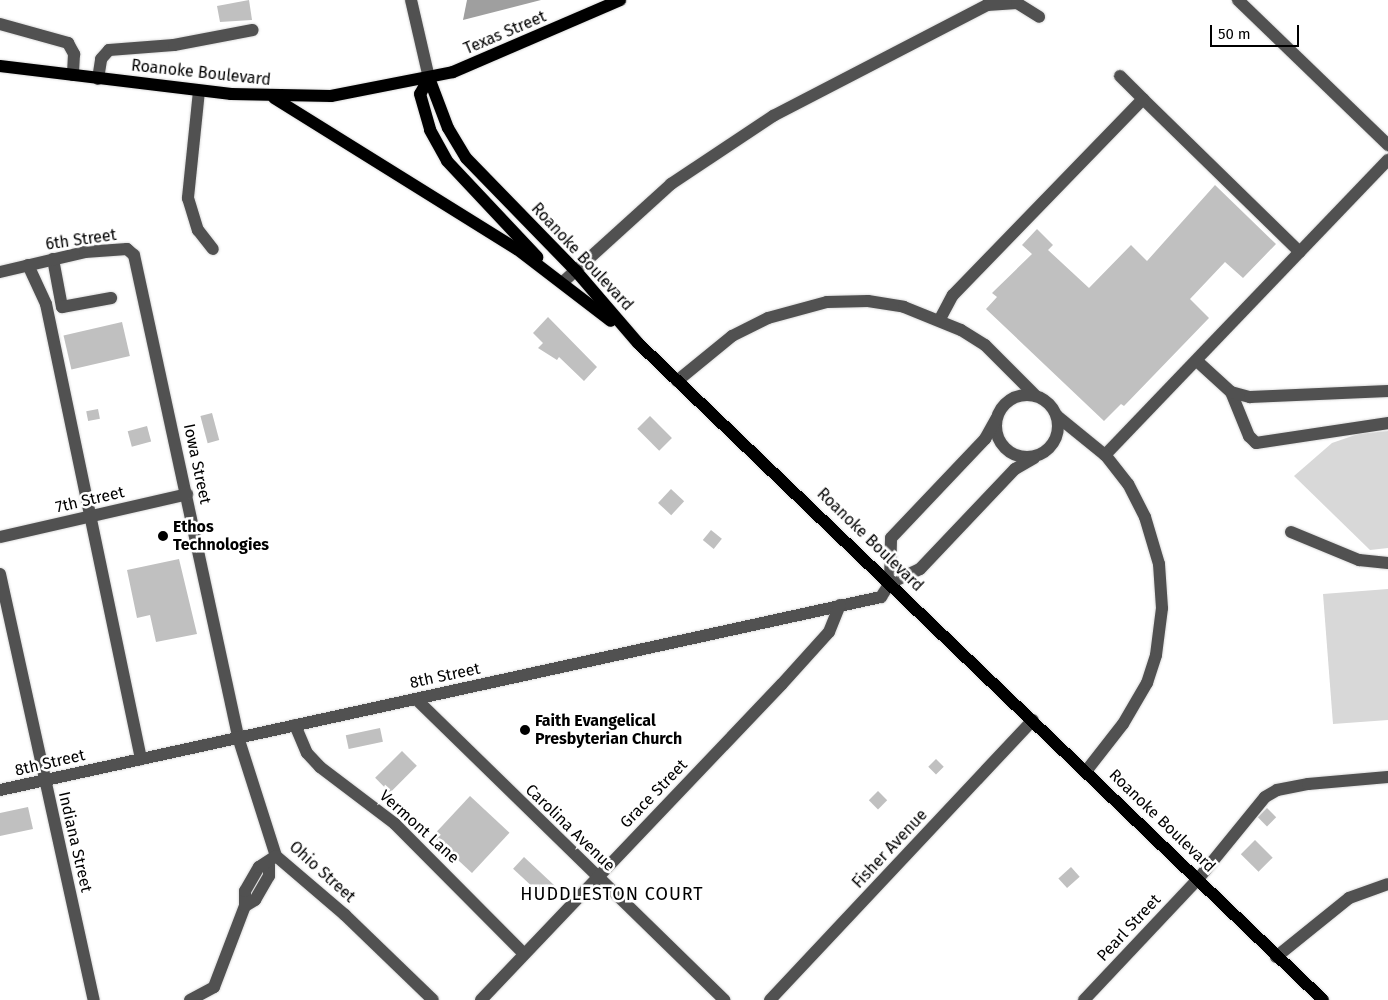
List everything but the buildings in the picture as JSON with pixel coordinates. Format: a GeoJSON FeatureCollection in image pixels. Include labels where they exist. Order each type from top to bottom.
{"type":"FeatureCollection","features":[{"type":"Feature","properties":{"kind":"main road","name":"Texas Street"},"geometry":{"type":"LineString","coordinates":[[429,78],[494,58],[620,0]]}},
{"type":"Feature","properties":{"kind":"main road","name":"Roanoke Boulevard"},"geometry":{"type":"LineString","coordinates":[[0,66],[199,91],[272,97],[331,96],[429,78]]}},
{"type":"Feature","properties":{"kind":"main road","name":"Roanoke Boulevard"},"geometry":{"type":"LineString","coordinates":[[429,78],[420,94],[430,130],[446,161],[549,270]]}},
{"type":"Feature","properties":{"kind":"main road","name":"Roanoke Boulevard"},"geometry":{"type":"LineString","coordinates":[[429,78],[448,128],[466,158],[576,271],[638,343],[1087,770],[1199,878],[1218,902],[1322,1000]]}},
{"type":"Feature","properties":{"kind":"main road"},"geometry":{"type":"LineString","coordinates":[[272,97],[549,270],[638,343]]}},
{"type":"Feature","properties":{"kind":"street"},"geometry":{"type":"LineString","coordinates":[[411,0],[429,78]]}},
{"type":"Feature","properties":{"kind":"street"},"geometry":{"type":"LineString","coordinates":[[1238,0],[1388,145]]}},
{"type":"Feature","properties":{"kind":"street"},"geometry":{"type":"LineString","coordinates":[[563,282],[671,184],[772,116],[987,5],[1017,3],[1039,17]]}},
{"type":"Feature","properties":{"kind":"street"},"geometry":{"type":"LineString","coordinates":[[0,24],[68,42],[74,54],[73,75]]}},
{"type":"Feature","properties":{"kind":"street"},"geometry":{"type":"LineString","coordinates":[[98,79],[101,59],[109,50],[174,46],[253,30]]}},
{"type":"Feature","properties":{"kind":"street"},"geometry":{"type":"LineString","coordinates":[[1120,76],[1300,252]]}},
{"type":"Feature","properties":{"kind":"street"},"geometry":{"type":"LineString","coordinates":[[199,91],[188,198],[198,230],[213,249]]}},
{"type":"Feature","properties":{"kind":"street"},"geometry":{"type":"LineString","coordinates":[[940,320],[954,295],[1143,99]]}},
{"type":"Feature","properties":{"kind":"street"},"geometry":{"type":"LineString","coordinates":[[1105,455],[1388,160]]}},
{"type":"Feature","properties":{"kind":"street","name":"6th Street"},"geometry":{"type":"LineString","coordinates":[[0,272],[53,259],[111,250],[131,252],[149,314]]}},
{"type":"Feature","properties":{"kind":"street"},"geometry":{"type":"LineString","coordinates":[[53,259],[62,308],[111,298]]}},
{"type":"Feature","properties":{"kind":"street"},"geometry":{"type":"LineString","coordinates":[[28,265],[46,304],[141,759]]}},
{"type":"Feature","properties":{"kind":"street"},"geometry":{"type":"LineString","coordinates":[[677,381],[732,336],[798,308],[827,302],[868,301],[904,306],[940,320],[985,345],[1036,396],[1052,407],[1057,416],[1105,455],[1128,484],[1145,517],[1159,564],[1162,608],[1156,655],[1147,683],[1123,724],[1087,770]]}},
{"type":"Feature","properties":{"kind":"street","name":"Iowa Street"},"geometry":{"type":"LineString","coordinates":[[149,314],[238,738]]}},
{"type":"Feature","properties":{"kind":"street"},"geometry":{"type":"LineString","coordinates":[[1197,361],[1231,392],[1250,398],[1388,391]]}},
{"type":"Feature","properties":{"kind":"street"},"geometry":{"type":"LineString","coordinates":[[1231,392],[1249,436],[1262,444],[1388,423]]}},
{"type":"Feature","properties":{"kind":"street"},"geometry":{"type":"LineString","coordinates":[[890,583],[891,538],[985,439],[1007,402],[1016,397],[1036,396]]}},
{"type":"Feature","properties":{"kind":"street"},"geometry":{"type":"LineString","coordinates":[[996,419],[999,440],[1005,449],[1024,458],[1035,457],[1053,445],[1058,435],[1057,416]]}},
{"type":"Feature","properties":{"kind":"street","name":"8th Street"},"geometry":{"type":"LineString","coordinates":[[0,790],[881,597],[890,583],[920,569],[1016,469],[1035,457]]}},
{"type":"Feature","properties":{"kind":"street","name":"7th Street"},"geometry":{"type":"LineString","coordinates":[[0,537],[187,494]]}},
{"type":"Feature","properties":{"kind":"street"},"geometry":{"type":"LineString","coordinates":[[1291,532],[1359,560],[1388,563]]}},
{"type":"Feature","properties":{"kind":"street","name":"Indiana Street"},"geometry":{"type":"LineString","coordinates":[[0,574],[94,1000]]}},
{"type":"Feature","properties":{"kind":"street","name":"Grace Street"},"geometry":{"type":"LineString","coordinates":[[481,1000],[823,638],[840,605]]}},
{"type":"Feature","properties":{"kind":"street","name":"Carolina Avenue"},"geometry":{"type":"LineString","coordinates":[[416,699],[724,1000]]}},
{"type":"Feature","properties":{"kind":"street","name":"Fisher Avenue"},"geometry":{"type":"LineString","coordinates":[[770,1000],[1033,720]]}},
{"type":"Feature","properties":{"kind":"street","name":"Vermont Lane"},"geometry":{"type":"LineString","coordinates":[[295,725],[306,753],[320,767],[395,824],[524,954]]}},
{"type":"Feature","properties":{"kind":"street","name":"Ohio Street"},"geometry":{"type":"LineString","coordinates":[[238,738],[272,861],[344,915],[433,1000]]}},
{"type":"Feature","properties":{"kind":"street","name":"Pearl Street"},"geometry":{"type":"LineString","coordinates":[[1084,1000],[1199,878],[1260,802],[1277,790],[1388,777]]}},
{"type":"Feature","properties":{"kind":"street"},"geometry":{"type":"LineString","coordinates":[[190,1000],[214,988],[245,906],[245,891],[259,868],[272,861]]}},
{"type":"Feature","properties":{"kind":"street"},"geometry":{"type":"LineString","coordinates":[[1276,957],[1349,898],[1388,884]]}},
{"type":"Feature","properties":{"kind":"shaded area"},"geometry":{"type":"Polygon","coordinates":[[[467,0],[541,0],[463,20],[467,0]]]}},
{"type":"Feature","properties":{"kind":"shaded area"},"geometry":{"type":"Polygon","coordinates":[[[1388,431],[1388,548],[1370,550],[1294,476],[1332,443],[1358,434],[1388,431]]]}},
{"type":"Feature","properties":{"kind":"shaded area"},"geometry":{"type":"Polygon","coordinates":[[[1388,589],[1388,720],[1333,724],[1323,594],[1388,589]]]}},
{"type":"Feature","properties":{"kind":"place","name":"Ethos Technologies"},"geometry":{"type":"Point","coordinates":[163,536]}},
{"type":"Feature","properties":{"kind":"place","name":"Faith Evangelical Presbyterian Church"},"geometry":{"type":"Point","coordinates":[525,730]}},
{"type":"Feature","properties":{"kind":"district","name":"HUDDLESTON COURT"},"geometry":{"type":"Point","coordinates":[612,894]}}]}
